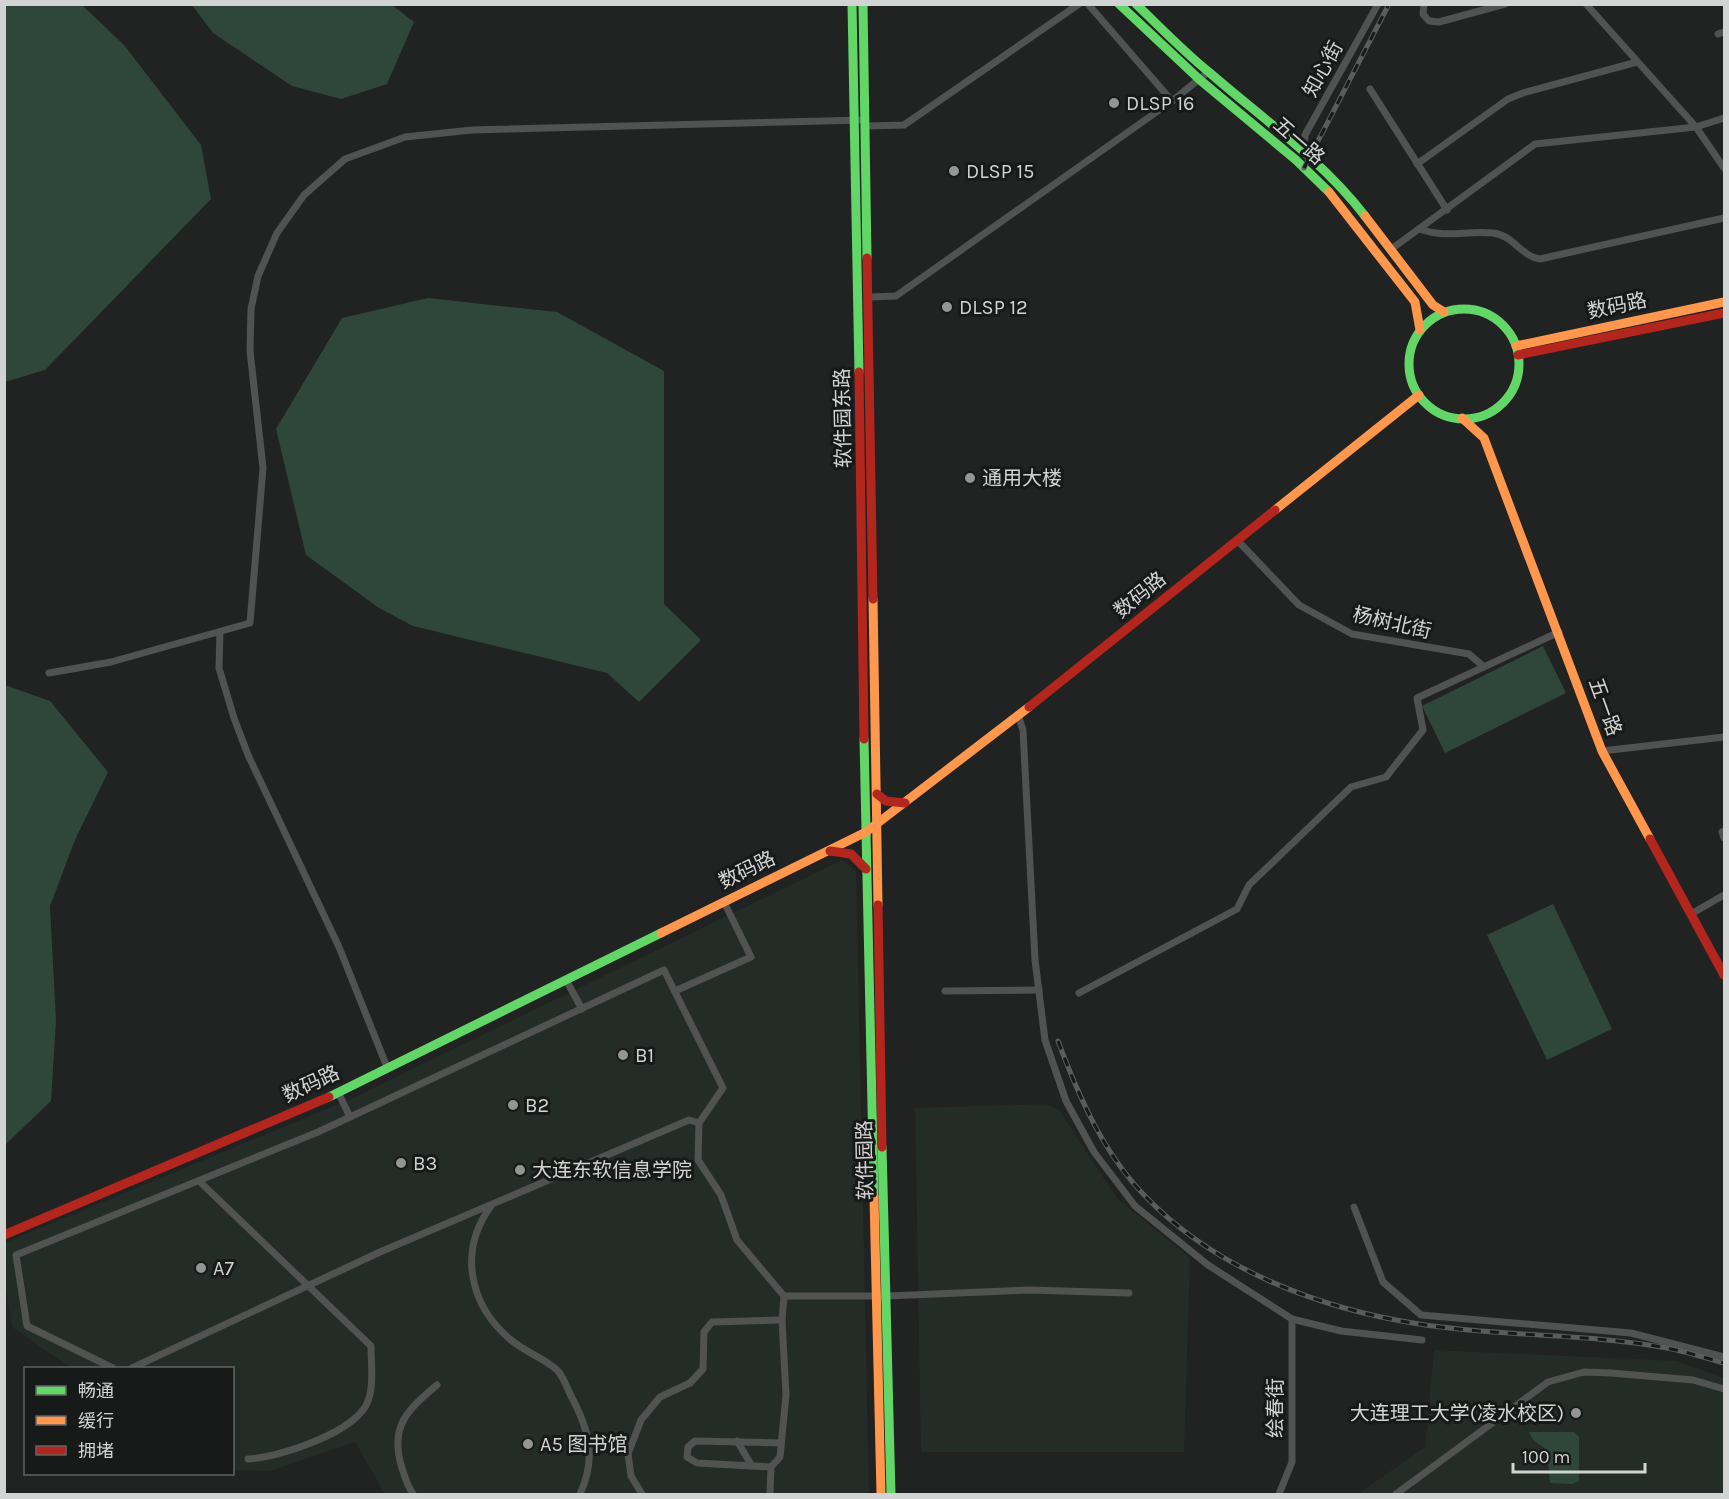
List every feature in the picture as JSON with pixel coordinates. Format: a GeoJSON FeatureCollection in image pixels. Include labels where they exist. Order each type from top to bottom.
{"type":"FeatureCollection","features":[{"type":"Feature","properties":{"kind":"main road","name":"软件园东路"},"geometry":{"type":"LineString","coordinates":[[852,4],[866,832]]}},
{"type":"Feature","properties":{"kind":"main road","name":"软件园东路"},"geometry":{"type":"LineString","coordinates":[[863,4],[870,297],[869,396],[877,824]]}},
{"type":"Feature","properties":{"kind":"main road","name":"五一路"},"geometry":{"type":"LineString","coordinates":[[1119,4],[1199,79],[1296,160],[1338,201],[1415,302],[1420,330]]}},
{"type":"Feature","properties":{"kind":"main road","name":"五一路"},"geometry":{"type":"LineString","coordinates":[[1136,4],[1208,72],[1304,151],[1347,193],[1433,305],[1444,312]]}},
{"type":"Feature","properties":{"kind":"main road","name":"数码路"},"geometry":{"type":"LineString","coordinates":[[1517,350],[1725,303]]}},
{"type":"Feature","properties":{"kind":"main road"},"geometry":{"type":"LineString","coordinates":[[1484,438],[1486,418],[1507,398],[1515,384],[1519,369],[1517,350],[1511,335],[1498,320],[1482,311],[1463,308],[1444,312],[1420,330],[1412,345],[1409,362],[1411,379],[1419,395],[1440,413],[1462,418],[1481,416],[1492,411]]}},
{"type":"Feature","properties":{"kind":"main road","name":"数码路"},"geometry":{"type":"LineString","coordinates":[[1517,350],[1725,313]]}},
{"type":"Feature","properties":{"kind":"main road","name":"数码路"},"geometry":{"type":"LineString","coordinates":[[4,1235],[338,1092],[866,832],[1018,715],[1419,395]]}},
{"type":"Feature","properties":{"kind":"main road"},"geometry":{"type":"LineString","coordinates":[[1462,418],[1484,438]]}},
{"type":"Feature","properties":{"kind":"main road","name":"五一路"},"geometry":{"type":"LineString","coordinates":[[1484,438],[1602,751],[1623,794],[1725,975]]}},
{"type":"Feature","properties":{"kind":"main road"},"geometry":{"type":"LineString","coordinates":[[877,794],[886,801],[905,803]]}},
{"type":"Feature","properties":{"kind":"main road","name":"软件园路"},"geometry":{"type":"LineString","coordinates":[[877,824],[891,1494]]}},
{"type":"Feature","properties":{"kind":"main road","name":"软件园路"},"geometry":{"type":"LineString","coordinates":[[866,832],[881,1494]]}},
{"type":"Feature","properties":{"kind":"main road"},"geometry":{"type":"LineString","coordinates":[[828,851],[852,854],[860,860],[866,870]]}},
{"type":"Feature","properties":{"kind":"street"},"geometry":{"type":"LineString","coordinates":[[49,673],[111,662],[250,623],[262,468],[250,351],[251,309],[258,276],[277,233],[297,204],[345,159],[405,137],[472,129],[854,121],[904,124],[1079,4]]}},
{"type":"Feature","properties":{"kind":"street"},"geometry":{"type":"LineString","coordinates":[[1088,4],[1172,101]]}},
{"type":"Feature","properties":{"kind":"street","name":"知心街"},"geometry":{"type":"LineString","coordinates":[[1304,151],[1305,135],[1378,4]]}},
{"type":"Feature","properties":{"kind":"street"},"geometry":{"type":"LineString","coordinates":[[1424,4],[1423,14],[1429,21],[1439,22],[1505,4]]}},
{"type":"Feature","properties":{"kind":"street"},"geometry":{"type":"LineString","coordinates":[[1586,4],[1696,127],[1725,168]]}},
{"type":"Feature","properties":{"kind":"street"},"geometry":{"type":"LineString","coordinates":[[1417,164],[1508,99],[1637,62]]}},
{"type":"Feature","properties":{"kind":"street"},"geometry":{"type":"LineString","coordinates":[[870,297],[896,296],[1172,101],[1208,72]]}},
{"type":"Feature","properties":{"kind":"street"},"geometry":{"type":"LineString","coordinates":[[1370,89],[1447,210]]}},
{"type":"Feature","properties":{"kind":"street"},"geometry":{"type":"LineString","coordinates":[[1390,250],[1535,144],[1696,127],[1725,118]]}},
{"type":"Feature","properties":{"kind":"street"},"geometry":{"type":"LineString","coordinates":[[1419,229],[1439,236],[1494,233],[1514,241],[1531,258],[1540,259],[1725,218]]}},
{"type":"Feature","properties":{"kind":"street","name":"杨树北街"},"geometry":{"type":"LineString","coordinates":[[1237,540],[1299,605],[1353,634],[1469,654],[1485,667]]}},
{"type":"Feature","properties":{"kind":"street"},"geometry":{"type":"LineString","coordinates":[[220,632],[219,668],[229,706],[248,755],[339,947],[387,1067]]}},
{"type":"Feature","properties":{"kind":"street"},"geometry":{"type":"LineString","coordinates":[[1079,993],[1237,909],[1249,885],[1351,787],[1386,777],[1423,730],[1417,698],[1559,632]]}},
{"type":"Feature","properties":{"kind":"street"},"geometry":{"type":"LineString","coordinates":[[1018,715],[1023,730],[1033,936],[1046,1040],[1066,1101],[1094,1152],[1135,1206],[1208,1265],[1292,1319],[1341,1331],[1422,1340]]}},
{"type":"Feature","properties":{"kind":"street"},"geometry":{"type":"LineString","coordinates":[[1602,751],[1725,737]]}},
{"type":"Feature","properties":{"kind":"street"},"geometry":{"type":"LineString","coordinates":[[1725,831],[1722,832],[1725,838]]}},
{"type":"Feature","properties":{"kind":"street"},"geometry":{"type":"LineString","coordinates":[[1692,914],[1725,895]]}},
{"type":"Feature","properties":{"kind":"street"},"geometry":{"type":"LineString","coordinates":[[675,991],[751,957],[724,902]]}},
{"type":"Feature","properties":{"kind":"street"},"geometry":{"type":"LineString","coordinates":[[111,1367],[27,1326],[16,1255],[350,1117],[664,970],[723,1088],[699,1123],[698,1160],[721,1195],[736,1240],[784,1296],[782,1320],[786,1395],[780,1457],[771,1467],[770,1494]]}},
{"type":"Feature","properties":{"kind":"street"},"geometry":{"type":"LineString","coordinates":[[566,980],[582,1009]]}},
{"type":"Feature","properties":{"kind":"street"},"geometry":{"type":"LineString","coordinates":[[945,991],[1039,990]]}},
{"type":"Feature","properties":{"kind":"street"},"geometry":{"type":"LineString","coordinates":[[338,1092],[350,1117]]}},
{"type":"Feature","properties":{"kind":"street"},"geometry":{"type":"LineString","coordinates":[[134,1367],[380,1252],[689,1120],[699,1123]]}},
{"type":"Feature","properties":{"kind":"street"},"geometry":{"type":"LineString","coordinates":[[199,1181],[371,1346],[369,1399],[365,1409],[356,1419],[320,1438],[265,1459],[248,1459]]}},
{"type":"Feature","properties":{"kind":"street"},"geometry":{"type":"LineString","coordinates":[[493,1204],[479,1223],[470,1262],[481,1308],[511,1340],[559,1371],[580,1414],[591,1446],[588,1478],[580,1494]]}},
{"type":"Feature","properties":{"kind":"street"},"geometry":{"type":"LineString","coordinates":[[1354,1207],[1383,1282],[1421,1316],[1631,1333],[1725,1357]]}},
{"type":"Feature","properties":{"kind":"street"},"geometry":{"type":"LineString","coordinates":[[784,1296],[887,1296],[1030,1290],[1129,1293]]}},
{"type":"Feature","properties":{"kind":"street","name":"绘春街"},"geometry":{"type":"LineString","coordinates":[[1279,1494],[1292,1462],[1292,1319]]}},
{"type":"Feature","properties":{"kind":"street"},"geometry":{"type":"LineString","coordinates":[[642,1494],[631,1476],[628,1454],[641,1420],[660,1397],[690,1383],[703,1369],[704,1332],[712,1322],[782,1320]]}},
{"type":"Feature","properties":{"kind":"street"},"geometry":{"type":"LineString","coordinates":[[1396,1494],[1548,1382],[1584,1372],[1611,1373],[1693,1380],[1725,1389]]}},
{"type":"Feature","properties":{"kind":"street"},"geometry":{"type":"LineString","coordinates":[[413,1494],[398,1453],[399,1428],[413,1405],[437,1385]]}},
{"type":"Feature","properties":{"kind":"street"},"geometry":{"type":"LineString","coordinates":[[771,1467],[696,1464],[687,1457],[688,1447],[695,1440],[781,1443]]}},
{"type":"Feature","properties":{"kind":"street"},"geometry":{"type":"LineString","coordinates":[[737,1441],[752,1466]]}},
{"type":"Feature","properties":{"kind":"shaded area","name":"大连东软信息学院"},"geometry":{"type":"Polygon","coordinates":[[[842,860],[856,871],[869,1494],[385,1494],[355,1442],[270,1471],[234,1470],[234,1367],[70,1367],[12,1327],[5,1282],[4,1243],[353,1098],[842,860]]]}},
{"type":"Feature","properties":{"kind":"shaded area"},"geometry":{"type":"Polygon","coordinates":[[[1045,1104],[1059,1110],[1117,1198],[1190,1258],[1184,1452],[921,1452],[915,1108],[1045,1104]]]}},
{"type":"Feature","properties":{"kind":"shaded area","name":"大连理工大学(凌水校区)"},"geometry":{"type":"Polygon","coordinates":[[[1434,1350],[1677,1361],[1724,1378],[1724,1494],[1358,1494],[1425,1447],[1434,1350]]]}},
{"type":"Feature","properties":{"kind":"green space"},"geometry":{"type":"Polygon","coordinates":[[[5,4],[82,5],[124,45],[201,145],[211,199],[45,370],[5,382],[5,4]]]}},
{"type":"Feature","properties":{"kind":"green space"},"geometry":{"type":"Polygon","coordinates":[[[192,5],[392,5],[414,22],[387,84],[341,99],[292,86],[213,33],[192,5]]]}},
{"type":"Feature","properties":{"kind":"green space"},"geometry":{"type":"Polygon","coordinates":[[[428,298],[557,312],[664,371],[664,604],[701,640],[639,702],[607,673],[413,626],[379,608],[306,555],[276,429],[342,318],[428,298]]]}},
{"type":"Feature","properties":{"kind":"green space"},"geometry":{"type":"Polygon","coordinates":[[[1543,646],[1566,693],[1445,753],[1422,706],[1543,646]]]}},
{"type":"Feature","properties":{"kind":"green space"},"geometry":{"type":"Polygon","coordinates":[[[5,685],[50,701],[108,772],[75,840],[50,906],[56,1021],[51,1101],[5,1145],[5,685]]]}},
{"type":"Feature","properties":{"kind":"green space"},"geometry":{"type":"Polygon","coordinates":[[[1553,904],[1612,1029],[1547,1060],[1487,935],[1553,904]]]}},
{"type":"Feature","properties":{"kind":"green space"},"geometry":{"type":"Polygon","coordinates":[[[1529,1432],[1574,1432],[1579,1437],[1579,1481],[1572,1484],[1550,1483],[1547,1450],[1533,1440],[1529,1432]]]}},
{"type":"Feature","properties":{"kind":"railway"},"geometry":{"type":"LineString","coordinates":[[1304,168],[1389,4]]}},
{"type":"Feature","properties":{"kind":"railway"},"geometry":{"type":"LineString","coordinates":[[1058,1041],[1094,1124],[1105,1144],[1132,1181],[1175,1223],[1205,1246],[1238,1266],[1308,1297],[1382,1317],[1450,1328],[1636,1343],[1724,1363]]}},
{"type":"Feature","properties":{"kind":"traffic: fast"},"geometry":{"type":"LineString","coordinates":[[852,4],[859,372]]}},
{"type":"Feature","properties":{"kind":"traffic: fast"},"geometry":{"type":"LineString","coordinates":[[863,4],[867,258]]}},
{"type":"Feature","properties":{"kind":"traffic: fast"},"geometry":{"type":"LineString","coordinates":[[1119,4],[1200,80],[1296,160],[1329,192]]}},
{"type":"Feature","properties":{"kind":"traffic: fast"},"geometry":{"type":"LineString","coordinates":[[1136,4],[1191,57],[1311,158],[1365,216]]}},
{"type":"Feature","properties":{"kind":"traffic: fast"},"geometry":{"type":"LineString","coordinates":[[1464,309],[1485,313],[1503,325],[1515,343],[1519,364],[1515,385],[1503,403],[1485,415],[1464,419],[1443,415],[1425,403],[1413,385],[1409,364],[1413,343],[1425,325],[1443,313],[1464,309]]}},
{"type":"Feature","properties":{"kind":"traffic: fast"},"geometry":{"type":"LineString","coordinates":[[864,739],[874,1197]]}},
{"type":"Feature","properties":{"kind":"traffic: fast"},"geometry":{"type":"LineString","coordinates":[[329,1097],[661,933]]}},
{"type":"Feature","properties":{"kind":"traffic: fast"},"geometry":{"type":"LineString","coordinates":[[882,1147],[891,1494]]}},
{"type":"Feature","properties":{"kind":"traffic: slow"},"geometry":{"type":"LineString","coordinates":[[1329,192],[1415,302],[1420,330]]}},
{"type":"Feature","properties":{"kind":"traffic: slow"},"geometry":{"type":"LineString","coordinates":[[1365,216],[1433,305],[1444,312]]}},
{"type":"Feature","properties":{"kind":"traffic: slow"},"geometry":{"type":"LineString","coordinates":[[1516,346],[1724,302]]}},
{"type":"Feature","properties":{"kind":"traffic: slow"},"geometry":{"type":"LineString","coordinates":[[1275,510],[1419,395]]}},
{"type":"Feature","properties":{"kind":"traffic: slow"},"geometry":{"type":"LineString","coordinates":[[1462,418],[1484,438],[1602,751],[1650,839]]}},
{"type":"Feature","properties":{"kind":"traffic: slow"},"geometry":{"type":"LineString","coordinates":[[873,599],[878,905]]}},
{"type":"Feature","properties":{"kind":"traffic: slow"},"geometry":{"type":"LineString","coordinates":[[661,933],[866,832],[1029,707]]}},
{"type":"Feature","properties":{"kind":"traffic: slow"},"geometry":{"type":"LineString","coordinates":[[874,1197],[881,1494]]}},
{"type":"Feature","properties":{"kind":"traffic: jam"},"geometry":{"type":"LineString","coordinates":[[867,258],[873,599]]}},
{"type":"Feature","properties":{"kind":"traffic: jam"},"geometry":{"type":"LineString","coordinates":[[1518,355],[1724,313]]}},
{"type":"Feature","properties":{"kind":"traffic: jam"},"geometry":{"type":"LineString","coordinates":[[859,372],[864,739]]}},
{"type":"Feature","properties":{"kind":"traffic: jam"},"geometry":{"type":"LineString","coordinates":[[1029,707],[1275,510]]}},
{"type":"Feature","properties":{"kind":"traffic: jam"},"geometry":{"type":"LineString","coordinates":[[877,794],[886,801],[905,803]]}},
{"type":"Feature","properties":{"kind":"traffic: jam"},"geometry":{"type":"LineString","coordinates":[[1650,839],[1724,975]]}},
{"type":"Feature","properties":{"kind":"traffic: jam"},"geometry":{"type":"LineString","coordinates":[[830,851],[851,854],[866,869]]}},
{"type":"Feature","properties":{"kind":"traffic: jam"},"geometry":{"type":"LineString","coordinates":[[878,905],[882,1147]]}},
{"type":"Feature","properties":{"kind":"traffic: jam"},"geometry":{"type":"LineString","coordinates":[[4,1235],[329,1097]]}},
{"type":"Feature","properties":{"kind":"place","name":"DLSP 16"},"geometry":{"type":"Point","coordinates":[1114,103]}},
{"type":"Feature","properties":{"kind":"place","name":"DLSP 15"},"geometry":{"type":"Point","coordinates":[954,171]}},
{"type":"Feature","properties":{"kind":"place","name":"DLSP 12"},"geometry":{"type":"Point","coordinates":[947,307]}},
{"type":"Feature","properties":{"kind":"place","name":"通用大楼"},"geometry":{"type":"Point","coordinates":[970,478]}},
{"type":"Feature","properties":{"kind":"place","name":"B1"},"geometry":{"type":"Point","coordinates":[623,1055]}},
{"type":"Feature","properties":{"kind":"place","name":"B2"},"geometry":{"type":"Point","coordinates":[513,1105]}},
{"type":"Feature","properties":{"kind":"place","name":"B3"},"geometry":{"type":"Point","coordinates":[401,1163]}},
{"type":"Feature","properties":{"kind":"place","name":"大连东软信息学院"},"geometry":{"type":"Point","coordinates":[520,1170]}},
{"type":"Feature","properties":{"kind":"place","name":"A7"},"geometry":{"type":"Point","coordinates":[201,1268]}},
{"type":"Feature","properties":{"kind":"place","name":"大连理工大学(凌水校区)"},"geometry":{"type":"Point","coordinates":[1576,1413]}},
{"type":"Feature","properties":{"kind":"place","name":"A5 图书馆"},"geometry":{"type":"Point","coordinates":[528,1444]}}]}
